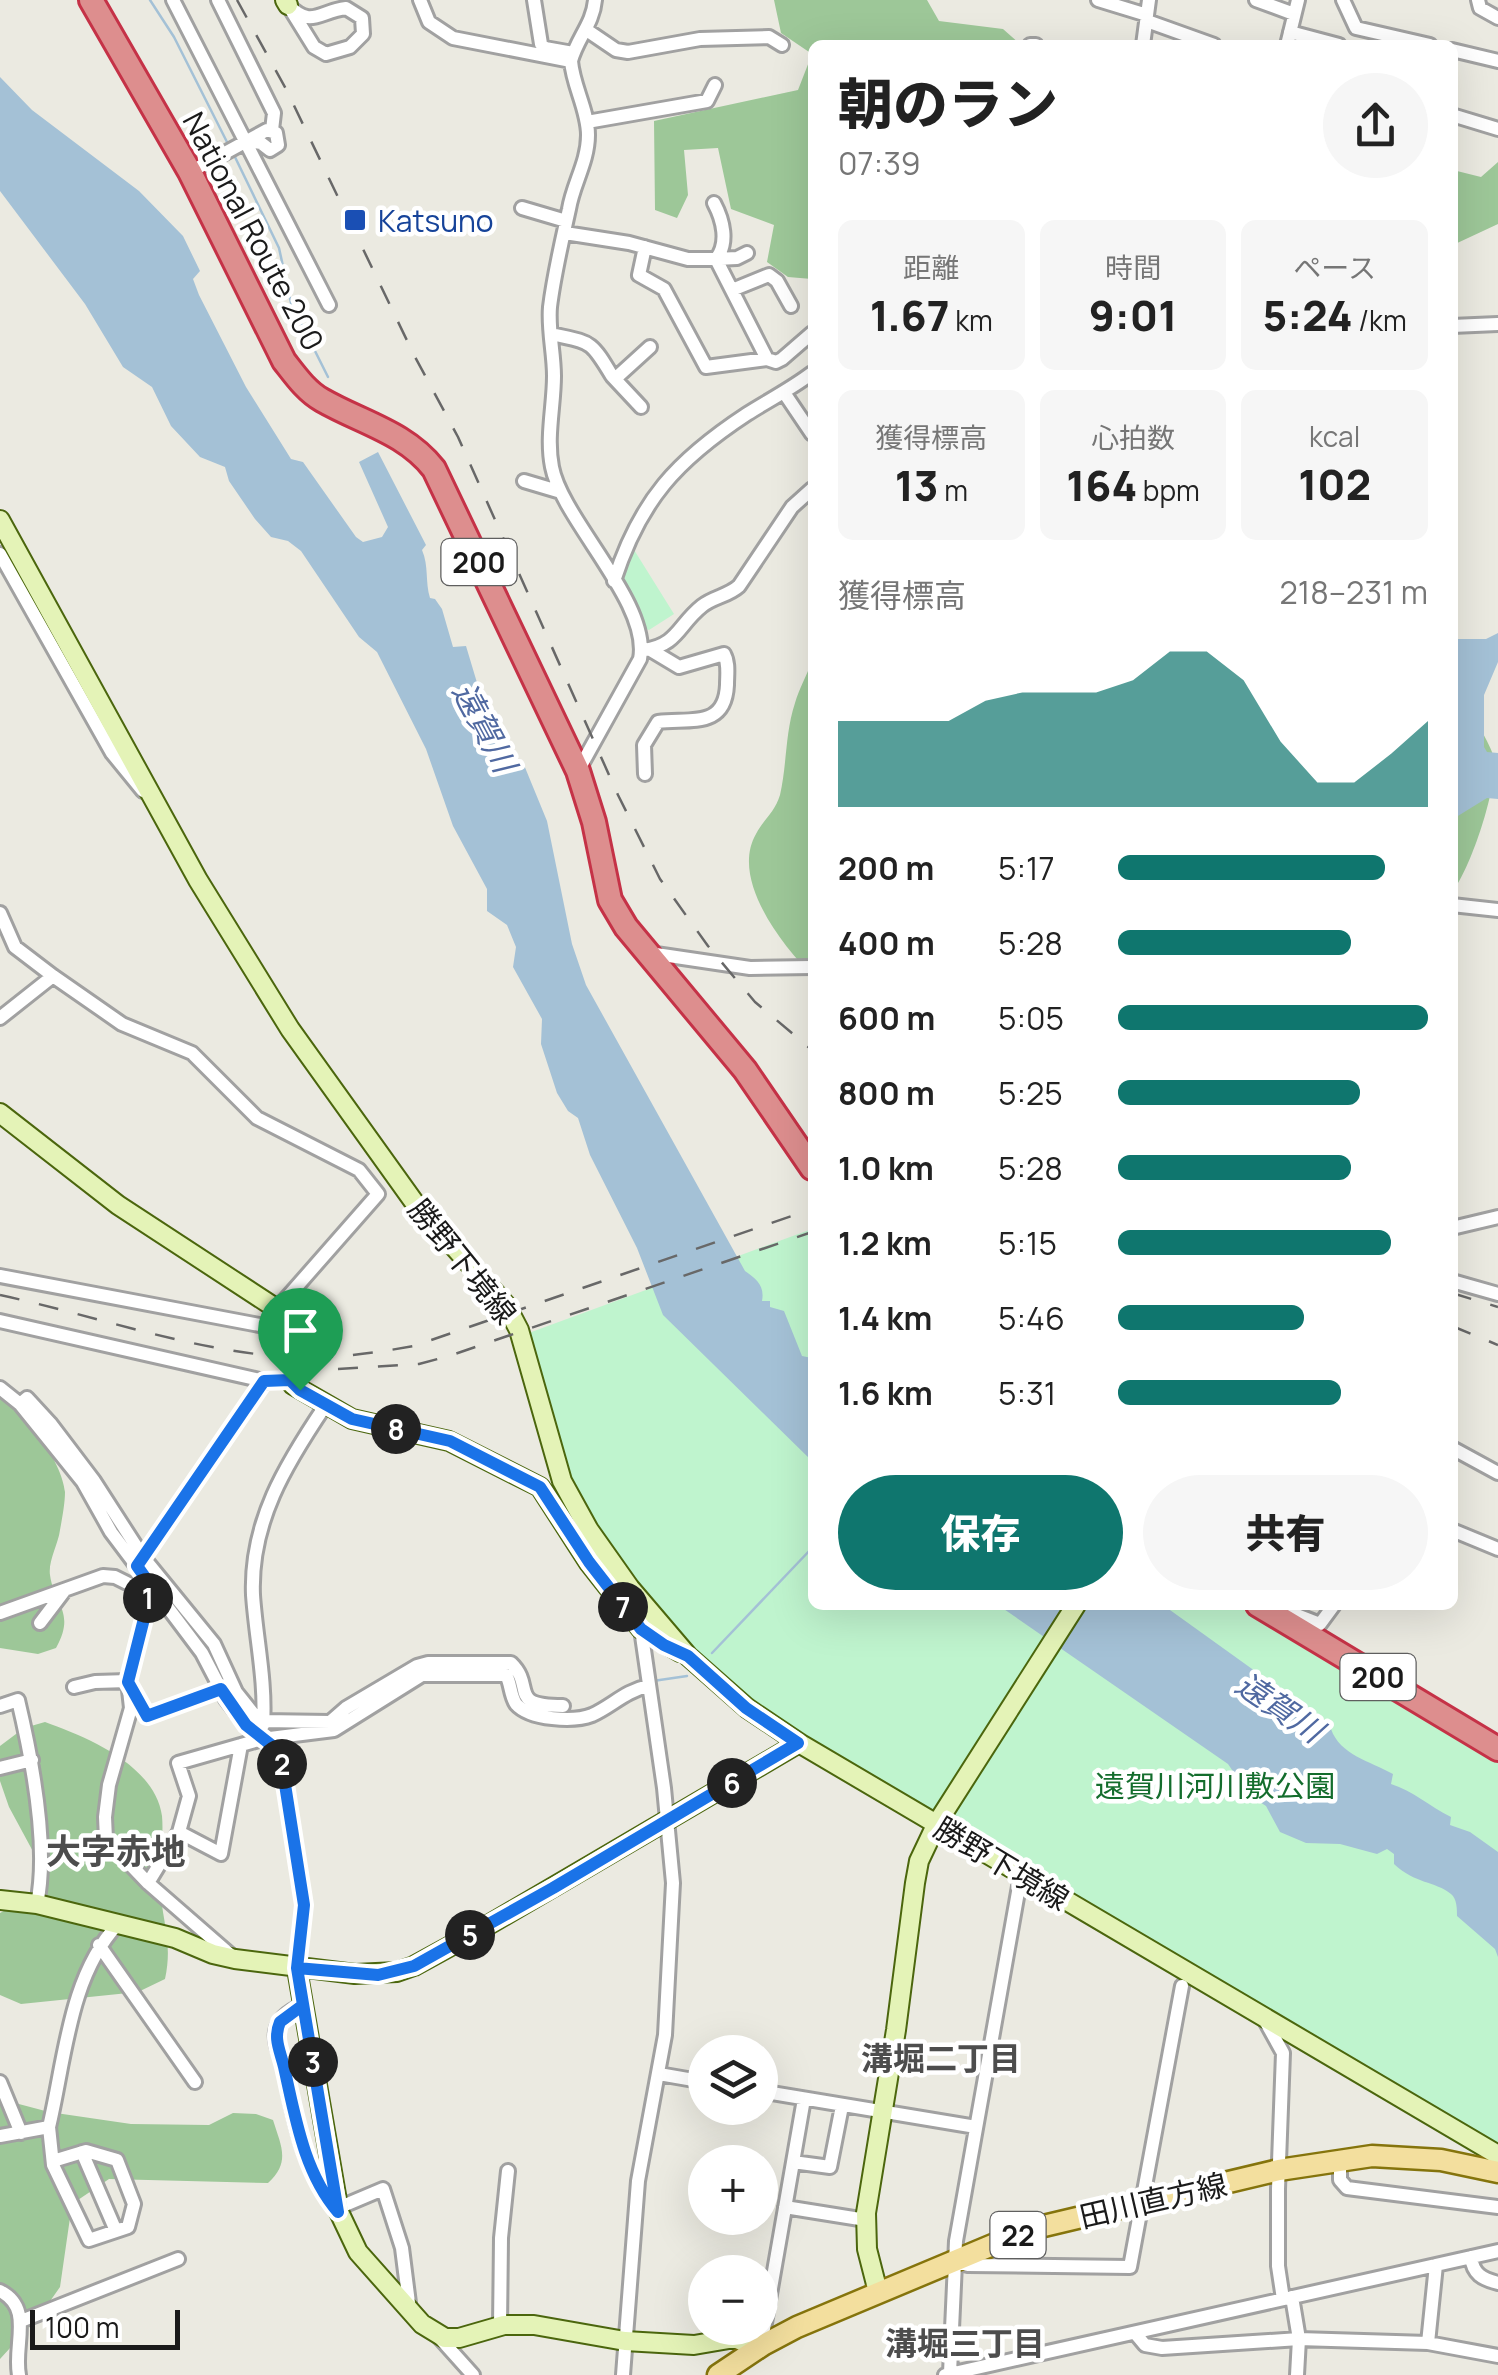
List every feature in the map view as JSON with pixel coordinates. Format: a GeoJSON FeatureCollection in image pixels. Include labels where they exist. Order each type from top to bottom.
{"type":"FeatureCollection","features":[{"type":"Feature","properties":{"kind":"highway","name":"National Route 200"},"geometry":{"type":"LineString","coordinates":[[91,0],[190,172],[284,361],[320,399],[419,450],[434,469],[578,770],[594,822],[610,900],[626,928],[745,1070],[808,1162]]}},
{"type":"Feature","properties":{"kind":"highway","name":"200"},"geometry":{"type":"LineString","coordinates":[[1266,1610],[1498,1749]]}},
{"type":"Feature","properties":{"kind":"main road","name":"田川直方線"},"geometry":{"type":"LineString","coordinates":[[718,2375],[759,2348],[878,2292],[1030,2229],[1340,2158],[1426,2159],[1498,2172]]}},
{"type":"Feature","properties":{"kind":"street"},"geometry":{"type":"LineString","coordinates":[[174,0],[329,305]]}},
{"type":"Feature","properties":{"kind":"street"},"geometry":{"type":"LineString","coordinates":[[190,172],[247,142],[274,149],[278,140],[272,130],[274,113],[218,0]]}},
{"type":"Feature","properties":{"kind":"street"},"geometry":{"type":"LineString","coordinates":[[420,0],[430,22],[453,38],[572,57]]}},
{"type":"Feature","properties":{"kind":"street"},"geometry":{"type":"LineString","coordinates":[[534,0],[541,44],[572,57]]}},
{"type":"Feature","properties":{"kind":"street"},"geometry":{"type":"LineString","coordinates":[[595,0],[588,30],[572,57],[587,122],[587,150],[550,307],[554,375],[549,450],[553,472],[614,581],[646,650],[679,667],[724,654],[728,661],[723,708],[705,718],[658,722],[644,744],[644,774]]}},
{"type":"Feature","properties":{"kind":"street"},"geometry":{"type":"LineString","coordinates":[[1098,0],[1202,40]]}},
{"type":"Feature","properties":{"kind":"street"},"geometry":{"type":"LineString","coordinates":[[1144,40],[1149,0]]}},
{"type":"Feature","properties":{"kind":"street"},"geometry":{"type":"LineString","coordinates":[[1256,0],[1296,7],[1288,39]]}},
{"type":"Feature","properties":{"kind":"street"},"geometry":{"type":"LineString","coordinates":[[1344,0],[1360,40]]}},
{"type":"Feature","properties":{"kind":"street"},"geometry":{"type":"LineString","coordinates":[[1478,0],[1480,8],[1498,18]]}},
{"type":"Feature","properties":{"kind":"street"},"geometry":{"type":"LineString","coordinates":[[286,3],[308,19],[346,8],[362,18],[363,34],[350,47],[326,54],[314,47],[286,3]]}},
{"type":"Feature","properties":{"kind":"street"},"geometry":{"type":"LineString","coordinates":[[1356,28],[1408,40]]}},
{"type":"Feature","properties":{"kind":"street"},"geometry":{"type":"LineString","coordinates":[[588,30],[616,50],[628,52],[700,39],[768,37],[782,46]]}},
{"type":"Feature","properties":{"kind":"street"},"geometry":{"type":"LineString","coordinates":[[1458,51],[1498,60]]}},
{"type":"Feature","properties":{"kind":"street"},"geometry":{"type":"LineString","coordinates":[[587,122],[708,101],[714,85]]}},
{"type":"Feature","properties":{"kind":"street"},"geometry":{"type":"LineString","coordinates":[[1458,117],[1498,129]]}},
{"type":"Feature","properties":{"kind":"street"},"geometry":{"type":"LineString","coordinates":[[714,203],[723,236],[716,259]]}},
{"type":"Feature","properties":{"kind":"street"},"geometry":{"type":"LineString","coordinates":[[522,208],[566,227],[688,259],[737,258],[747,253]]}},
{"type":"Feature","properties":{"kind":"street"},"geometry":{"type":"LineString","coordinates":[[644,247],[639,276],[664,288],[706,366],[767,359],[776,362],[808,336]]}},
{"type":"Feature","properties":{"kind":"street"},"geometry":{"type":"LineString","coordinates":[[716,259],[767,359]]}},
{"type":"Feature","properties":{"kind":"street"},"geometry":{"type":"LineString","coordinates":[[732,290],[769,275],[777,281],[791,306]]}},
{"type":"Feature","properties":{"kind":"street"},"geometry":{"type":"LineString","coordinates":[[1458,326],[1498,324]]}},
{"type":"Feature","properties":{"kind":"street"},"geometry":{"type":"LineString","coordinates":[[551,334],[586,340],[593,345],[612,376],[641,408]]}},
{"type":"Feature","properties":{"kind":"street"},"geometry":{"type":"LineString","coordinates":[[612,376],[622,376],[650,347]]}},
{"type":"Feature","properties":{"kind":"street"},"geometry":{"type":"LineString","coordinates":[[614,581],[627,541],[672,472],[748,413],[785,394],[808,375]]}},
{"type":"Feature","properties":{"kind":"street"},"geometry":{"type":"LineString","coordinates":[[785,394],[808,428]]}},
{"type":"Feature","properties":{"kind":"street"},"geometry":{"type":"LineString","coordinates":[[524,482],[561,492]]}},
{"type":"Feature","properties":{"kind":"street"},"geometry":{"type":"LineString","coordinates":[[578,770],[646,650],[672,641],[702,606],[729,595],[739,586],[792,507],[808,493]]}},
{"type":"Feature","properties":{"kind":"street","name":"勝野下境線"},"geometry":{"type":"LineString","coordinates":[[0,520],[198,880],[300,1042],[414,1202],[506,1304],[518,1330],[562,1481],[576,1510],[630,1588],[688,1656],[746,1708],[798,1743],[940,1818],[1021,1875],[1498,2155]]}},
{"type":"Feature","properties":{"kind":"street"},"geometry":{"type":"LineString","coordinates":[[0,539],[8,551],[24,562]]}},
{"type":"Feature","properties":{"kind":"street"},"geometry":{"type":"LineString","coordinates":[[0,554],[112,753],[159,806]]}},
{"type":"Feature","properties":{"kind":"street"},"geometry":{"type":"LineString","coordinates":[[1458,906],[1498,910]]}},
{"type":"Feature","properties":{"kind":"street"},"geometry":{"type":"LineString","coordinates":[[0,913],[15,947],[53,976],[122,1024],[192,1052],[257,1118],[359,1170],[378,1194],[280,1314],[265,1326],[0,1276]]}},
{"type":"Feature","properties":{"kind":"street"},"geometry":{"type":"LineString","coordinates":[[646,953],[750,968],[808,967]]}},
{"type":"Feature","properties":{"kind":"street"},"geometry":{"type":"LineString","coordinates":[[0,1018],[53,976]]}},
{"type":"Feature","properties":{"kind":"street"},"geometry":{"type":"LineString","coordinates":[[0,1113],[118,1205],[280,1314],[290,1348],[293,1386],[325,1406],[372,1425],[450,1441],[540,1487],[589,1562],[641,1629],[688,1656]]}},
{"type":"Feature","properties":{"kind":"street"},"geometry":{"type":"LineString","coordinates":[[1458,1227],[1498,1217]]}},
{"type":"Feature","properties":{"kind":"street"},"geometry":{"type":"LineString","coordinates":[[1458,1283],[1498,1294]]}},
{"type":"Feature","properties":{"kind":"street"},"geometry":{"type":"LineString","coordinates":[[0,1320],[264,1381],[290,1380]]}},
{"type":"Feature","properties":{"kind":"street"},"geometry":{"type":"LineString","coordinates":[[140,1561],[264,1381]]}},
{"type":"Feature","properties":{"kind":"street"},"geometry":{"type":"LineString","coordinates":[[0,1388],[22,1402],[83,1482],[111,1532],[214,1644],[236,1692],[256,1718],[330,1722],[403,1674],[428,1664],[511,1664],[518,1670],[523,1695],[547,1712],[589,1716],[648,1683]]}},
{"type":"Feature","properties":{"kind":"street"},"geometry":{"type":"LineString","coordinates":[[262,1739],[264,1689],[253,1594],[255,1556],[265,1511],[284,1469],[325,1406]]}},
{"type":"Feature","properties":{"kind":"street"},"geometry":{"type":"LineString","coordinates":[[1458,1451],[1498,1473]]}},
{"type":"Feature","properties":{"kind":"street"},"geometry":{"type":"LineString","coordinates":[[1458,1532],[1498,1549]]}},
{"type":"Feature","properties":{"kind":"street"},"geometry":{"type":"LineString","coordinates":[[140,1561],[150,1590],[202,1653],[246,1725],[275,1748],[281,1759],[304,1905],[297,1968],[338,2210],[358,2252],[473,2375]]}},
{"type":"Feature","properties":{"kind":"street"},"geometry":{"type":"LineString","coordinates":[[0,1613],[103,1576],[150,1590]]}},
{"type":"Feature","properties":{"kind":"street"},"geometry":{"type":"LineString","coordinates":[[40,1624],[66,1588]]}},
{"type":"Feature","properties":{"kind":"street"},"geometry":{"type":"LineString","coordinates":[[150,1590],[128,1682],[131,1708],[110,1785],[106,1839],[235,1959]]}},
{"type":"Feature","properties":{"kind":"street"},"geometry":{"type":"LineString","coordinates":[[878,2292],[867,2249],[866,2220],[924,1846],[1073,1610]]}},
{"type":"Feature","properties":{"kind":"street"},"geometry":{"type":"LineString","coordinates":[[1286,1610],[1320,1624],[1330,1610]]}},
{"type":"Feature","properties":{"kind":"street"},"geometry":{"type":"LineString","coordinates":[[624,2375],[638,2181],[665,2035],[673,1883],[641,1629]]}},
{"type":"Feature","properties":{"kind":"street"},"geometry":{"type":"LineString","coordinates":[[148,1882],[167,1856],[189,1796],[178,1763],[262,1739],[334,1730],[427,1674],[506,1674],[516,1703],[532,1714],[563,1706]]}},
{"type":"Feature","properties":{"kind":"street"},"geometry":{"type":"LineString","coordinates":[[74,1687],[128,1682]]}},
{"type":"Feature","properties":{"kind":"street"},"geometry":{"type":"LineString","coordinates":[[128,1682],[147,1716],[221,1689]]}},
{"type":"Feature","properties":{"kind":"street"},"geometry":{"type":"LineString","coordinates":[[0,1706],[18,1700],[32,1760],[42,1882],[37,1904]]}},
{"type":"Feature","properties":{"kind":"street"},"geometry":{"type":"LineString","coordinates":[[0,1900],[37,1904],[175,1938],[235,1959],[378,1975],[414,1966],[798,1743]]}},
{"type":"Feature","properties":{"kind":"street"},"geometry":{"type":"LineString","coordinates":[[178,1832],[221,1854],[242,1745]]}},
{"type":"Feature","properties":{"kind":"street"},"geometry":{"type":"LineString","coordinates":[[0,1768],[32,1760]]}},
{"type":"Feature","properties":{"kind":"street"},"geometry":{"type":"LineString","coordinates":[[1021,1875],[953,2261],[948,2374],[1498,2251]]}},
{"type":"Feature","properties":{"kind":"street"},"geometry":{"type":"LineString","coordinates":[[53,2161],[82,2152],[116,2160],[134,2204],[128,2227],[88,2240],[53,2161],[49,2128],[85,1974],[99,1945],[118,1924]]}},
{"type":"Feature","properties":{"kind":"street"},"geometry":{"type":"LineString","coordinates":[[99,1945],[195,2082]]}},
{"type":"Feature","properties":{"kind":"street"},"geometry":{"type":"LineString","coordinates":[[953,2261],[968,2265],[1130,2267],[1182,1986]]}},
{"type":"Feature","properties":{"kind":"street"},"geometry":{"type":"LineString","coordinates":[[303,2005],[280,2022],[277,2044],[289,2100],[307,2154],[325,2196],[338,2210]]}},
{"type":"Feature","properties":{"kind":"street"},"geometry":{"type":"LineString","coordinates":[[1260,2012],[1282,2053],[1278,2266],[1299,2339],[1297,2375]]}},
{"type":"Feature","properties":{"kind":"street"},"geometry":{"type":"LineString","coordinates":[[659,2074],[688,2079]]}},
{"type":"Feature","properties":{"kind":"street"},"geometry":{"type":"LineString","coordinates":[[0,2082],[21,2133]]}},
{"type":"Feature","properties":{"kind":"street"},"geometry":{"type":"LineString","coordinates":[[778,2095],[976,2127]]}},
{"type":"Feature","properties":{"kind":"street"},"geometry":{"type":"LineString","coordinates":[[436,2334],[458,2338],[500,2327],[556,2327],[625,2341],[694,2346],[735,2338],[759,2348],[804,2099]]}},
{"type":"Feature","properties":{"kind":"street"},"geometry":{"type":"LineString","coordinates":[[793,2162],[830,2167],[842,2106]]}},
{"type":"Feature","properties":{"kind":"street"},"geometry":{"type":"LineString","coordinates":[[0,2136],[49,2128]]}},
{"type":"Feature","properties":{"kind":"street"},"geometry":{"type":"LineString","coordinates":[[82,2152],[116,2231]]}},
{"type":"Feature","properties":{"kind":"street"},"geometry":{"type":"LineString","coordinates":[[1340,2158],[1340,2180],[1347,2188],[1498,2207]]}},
{"type":"Feature","properties":{"kind":"street"},"geometry":{"type":"LineString","coordinates":[[500,2327],[501,2238],[508,2170]]}},
{"type":"Feature","properties":{"kind":"street"},"geometry":{"type":"LineString","coordinates":[[338,2210],[383,2188],[404,2260],[410,2312]]}},
{"type":"Feature","properties":{"kind":"street"},"geometry":{"type":"LineString","coordinates":[[785,2206],[866,2220]]}},
{"type":"Feature","properties":{"kind":"street"},"geometry":{"type":"LineString","coordinates":[[1471,2257],[1478,2276],[1498,2283]]}},
{"type":"Feature","properties":{"kind":"street"},"geometry":{"type":"LineString","coordinates":[[21,2322],[178,2259]]}},
{"type":"Feature","properties":{"kind":"street"},"geometry":{"type":"LineString","coordinates":[[1428,2343],[1436,2265]]}},
{"type":"Feature","properties":{"kind":"street"},"geometry":{"type":"LineString","coordinates":[[0,2292],[14,2299],[21,2322],[19,2375]]}},
{"type":"Feature","properties":{"kind":"street"},"geometry":{"type":"LineString","coordinates":[[1135,2333],[1144,2345],[1162,2348],[1299,2339],[1428,2343],[1498,2356]]}},
{"type":"Feature","properties":{"kind":"street"},"geometry":{"type":"LineString","coordinates":[[456,2375],[457,2357]]}},
{"type":"Feature","properties":{"kind":"green space"},"geometry":{"type":"Polygon","coordinates":[[[774,0],[927,0],[939,21],[1003,29],[1015,40],[808,40],[808,51],[781,33],[774,0]]]}},
{"type":"Feature","properties":{"kind":"green space"},"geometry":{"type":"Polygon","coordinates":[[[808,64],[808,279],[788,277],[767,262],[774,225],[731,209],[718,148],[684,150],[688,195],[677,218],[655,210],[654,121],[798,90],[808,64]]]}},
{"type":"Feature","properties":{"kind":"green space"},"geometry":{"type":"Polygon","coordinates":[[[1498,162],[1498,224],[1458,243],[1458,171],[1481,177],[1498,162]]]}},
{"type":"Feature","properties":{"kind":"green space"},"geometry":{"type":"Polygon","coordinates":[[[631,545],[674,614],[649,630],[639,626],[621,587],[631,545]]]}},
{"type":"Feature","properties":{"kind":"green space"},"geometry":{"type":"Polygon","coordinates":[[[808,671],[808,971],[774,929],[754,890],[750,871],[750,852],[756,834],[780,795],[799,692],[808,671]]]}},
{"type":"Feature","properties":{"kind":"green space"},"geometry":{"type":"Polygon","coordinates":[[[1458,692],[1494,757],[1492,787],[1482,826],[1458,883],[1458,692]]]}},
{"type":"Feature","properties":{"kind":"green space","name":"遠賀川河川敷公園"},"geometry":{"type":"Polygon","coordinates":[[[808,1230],[808,1610],[1253,1610],[1498,1758],[1498,2147],[749,1704],[706,1667],[632,1583],[582,1509],[565,1471],[526,1334],[808,1230]]]}},
{"type":"Feature","properties":{"kind":"green space"},"geometry":{"type":"Polygon","coordinates":[[[0,1387],[40,1435],[57,1466],[65,1492],[50,1570],[64,1626],[56,1648],[38,1654],[0,1648],[0,1387]]]}},
{"type":"Feature","properties":{"kind":"green space"},"geometry":{"type":"Polygon","coordinates":[[[45,1722],[117,1755],[147,1782],[157,1798],[162,1816],[160,1886],[167,1966],[165,1979],[138,1992],[21,2004],[0,1995],[0,1913],[40,1892],[36,1857],[0,1781],[0,1746],[24,1728],[45,1722]]]}},
{"type":"Feature","properties":{"kind":"green space"},"geometry":{"type":"Polygon","coordinates":[[[0,2099],[49,2112],[131,2124],[209,2125],[233,2113],[256,2114],[273,2120],[282,2161],[268,2183],[109,2179],[72,2204],[60,2287],[0,2359],[0,2099]]]}},
{"type":"Feature","properties":{"kind":"water","name":"遠賀川"},"geometry":{"type":"Polygon","coordinates":[[[0,77],[32,110],[139,191],[183,236],[200,271],[193,279],[199,295],[246,387],[291,459],[303,462],[363,542],[382,537],[388,527],[359,462],[378,452],[426,545],[422,550],[430,598],[442,609],[453,647],[466,646],[478,686],[506,750],[524,765],[547,821],[572,944],[586,985],[745,1271],[761,1287],[762,1301],[770,1301],[770,1307],[784,1311],[802,1356],[808,1357],[808,1457],[663,1315],[637,1248],[590,1155],[578,1118],[568,1111],[557,1093],[541,1044],[542,1019],[513,967],[516,947],[507,925],[487,911],[487,889],[453,826],[426,749],[377,652],[359,637],[301,551],[288,541],[271,537],[255,519],[229,481],[225,467],[200,457],[171,426],[152,387],[123,367],[85,304],[0,191],[0,77]]]}},
{"type":"Feature","properties":{"kind":"water"},"geometry":{"type":"Polygon","coordinates":[[[1498,633],[1498,662],[1484,695],[1484,747],[1487,752],[1498,753],[1498,799],[1487,798],[1458,816],[1458,639],[1486,639],[1498,633]]]}},
{"type":"Feature","properties":{"kind":"water","name":"遠賀川"},"geometry":{"type":"Polygon","coordinates":[[[1005,1610],[1170,1610],[1319,1717],[1321,1725],[1331,1729],[1349,1751],[1393,1774],[1391,1784],[1451,1817],[1450,1825],[1470,1832],[1498,1852],[1498,1957],[1495,1949],[1457,1916],[1451,1894],[1402,1870],[1394,1864],[1394,1854],[1387,1849],[1377,1854],[1340,1844],[1306,1843],[1280,1832],[1266,1806],[1249,1795],[1228,1764],[1005,1610]]]}},
{"type":"Feature","properties":{"kind":"waterway"},"geometry":{"type":"LineString","coordinates":[[150,0],[174,37],[228,144]]}},
{"type":"Feature","properties":{"kind":"waterway"},"geometry":{"type":"LineString","coordinates":[[234,155],[279,248],[291,303],[328,377]]}},
{"type":"Feature","properties":{"kind":"waterway"},"geometry":{"type":"LineString","coordinates":[[712,1653],[808,1552]]}},
{"type":"Feature","properties":{"kind":"waterway"},"geometry":{"type":"LineString","coordinates":[[653,1681],[687,1676]]}},
{"type":"Feature","properties":{"kind":"waterway"},"geometry":{"type":"LineString","coordinates":[[599,1704],[622,1690]]}},
{"type":"Feature","properties":{"kind":"railway"},"geometry":{"type":"LineString","coordinates":[[237,0],[286,89],[414,355],[458,437],[618,795],[660,879],[755,1002],[808,1047]]}},
{"type":"Feature","properties":{"kind":"railway"},"geometry":{"type":"LineString","coordinates":[[0,1295],[220,1348],[292,1357],[354,1355],[414,1346],[808,1210]]}},
{"type":"Feature","properties":{"kind":"railway"},"geometry":{"type":"LineString","coordinates":[[338,1369],[419,1364],[449,1356],[808,1233]]}},
{"type":"Feature","properties":{"kind":"railway"},"geometry":{"type":"LineString","coordinates":[[1458,1295],[1498,1307]]}},
{"type":"Feature","properties":{"kind":"railway"},"geometry":{"type":"LineString","coordinates":[[1458,1328],[1498,1345]]}},
{"type":"Feature","properties":{"kind":"place","name":"Katsuno"},"geometry":{"type":"Point","coordinates":[355,220]}},
{"type":"Feature","properties":{"kind":"district","name":"大字赤地"},"geometry":{"type":"Point","coordinates":[116,1851]}},
{"type":"Feature","properties":{"kind":"district","name":"溝堀二丁目"},"geometry":{"type":"Point","coordinates":[941,2058]}},
{"type":"Feature","properties":{"kind":"district","name":"溝堀三丁目"},"geometry":{"type":"Point","coordinates":[965,2343]}},
{"type":"Feature","properties":{"kind":"route"},"geometry":{"type":"LineString","coordinates":[[300,1390],[290,1380],[264,1381],[137,1566],[152,1587],[128,1682],[147,1716],[221,1689],[246,1725],[275,1748],[281,1759],[304,1905],[297,1968],[338,2212],[325,2196],[307,2154],[289,2100],[277,2044],[280,2022],[303,2005],[297,1968],[378,1975],[414,1966],[798,1743],[746,1708],[688,1656],[641,1629],[608,1589],[540,1487],[450,1441],[352,1419],[300,1390]]}}]}
